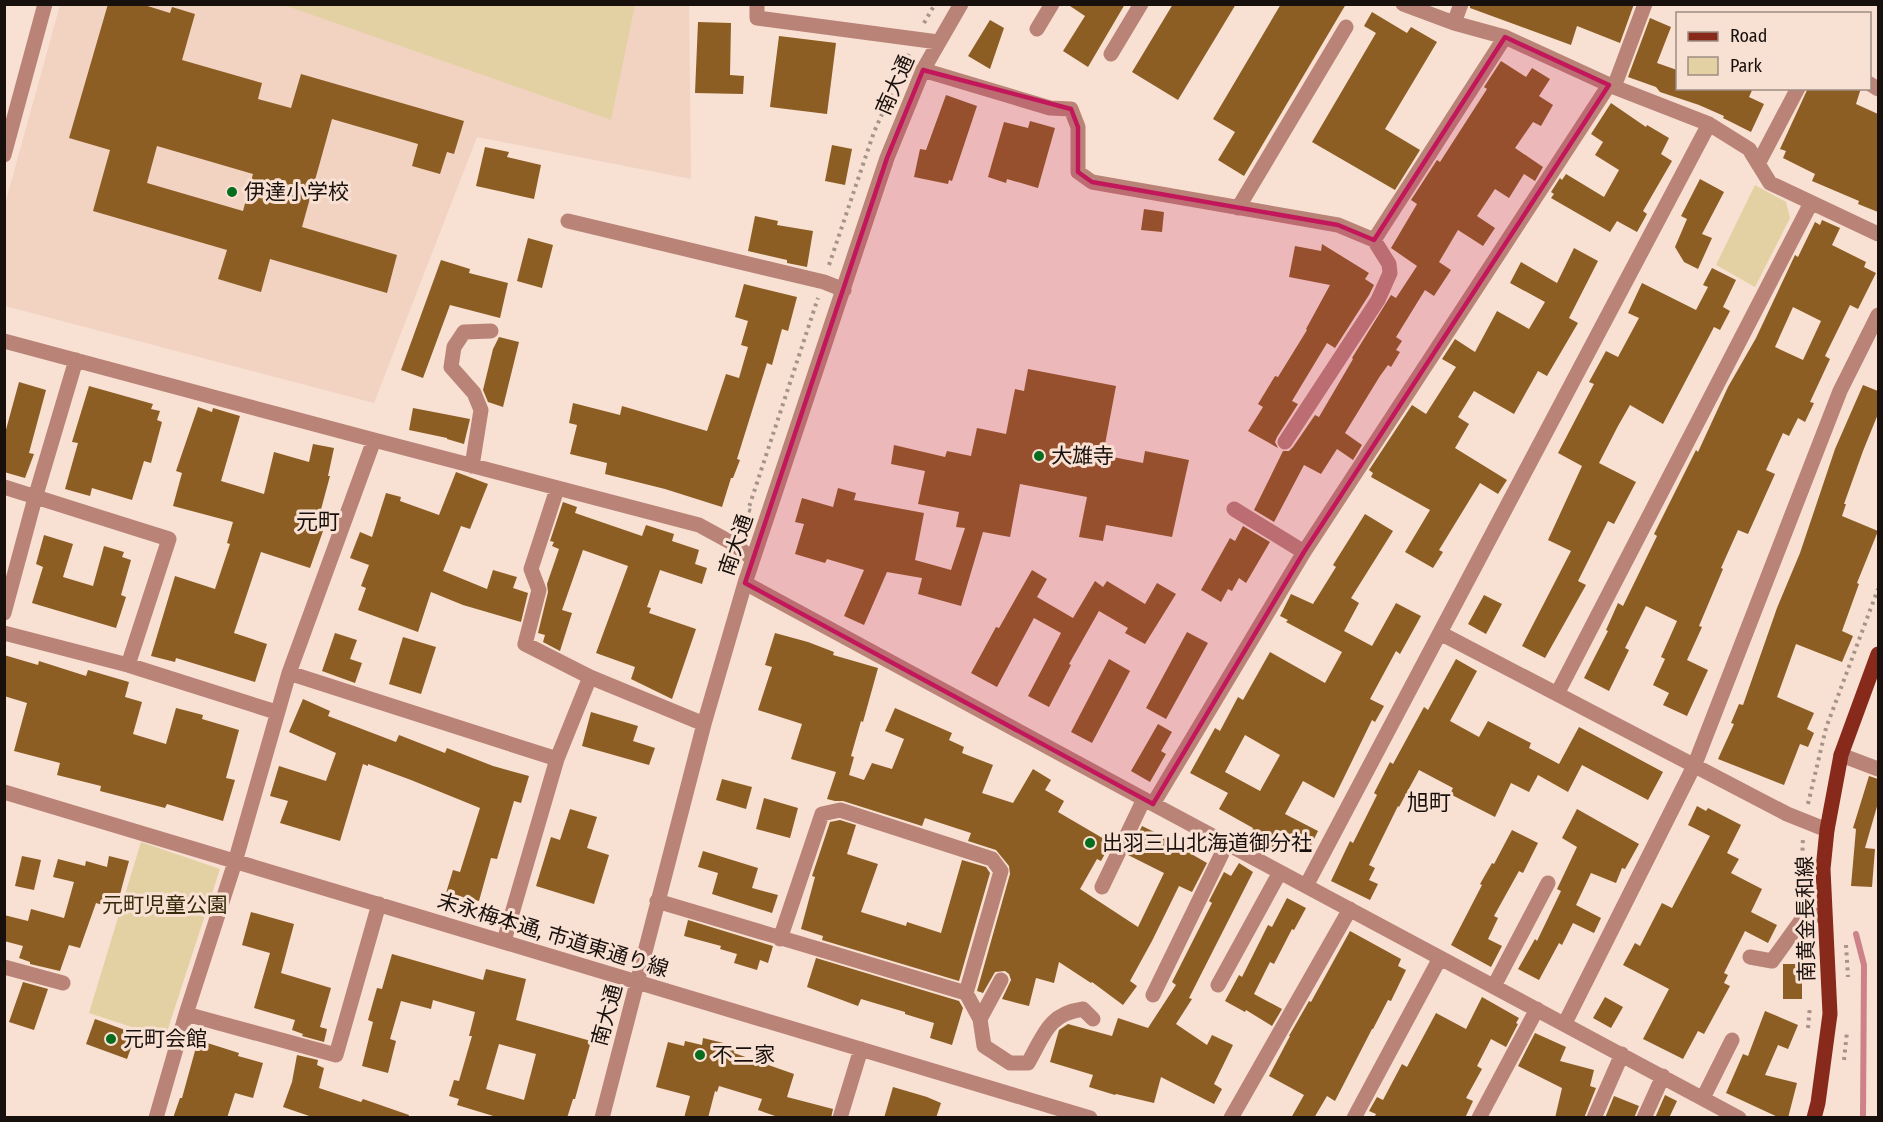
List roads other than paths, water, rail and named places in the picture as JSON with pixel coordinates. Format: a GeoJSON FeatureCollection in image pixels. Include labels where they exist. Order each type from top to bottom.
{"type":"FeatureCollection","features":[{"type":"Feature","properties":{"kind":"main road","name":"南黄金長和線"},"geometry":{"type":"LineString","coordinates":[[1814,1118],[1830,1014],[1823,869],[1827,830],[1841,755],[1878,654]]}},
{"type":"Feature","properties":{"kind":"street"},"geometry":{"type":"LineString","coordinates":[[4,155],[45,4]]}},
{"type":"Feature","properties":{"kind":"street"},"geometry":{"type":"LineString","coordinates":[[757,4],[757,18],[938,42]]}},
{"type":"Feature","properties":{"kind":"street","name":"南大通"},"geometry":{"type":"LineString","coordinates":[[602,1118],[704,724],[745,583],[887,158],[923,70],[961,4]]}},
{"type":"Feature","properties":{"kind":"street"},"geometry":{"type":"LineString","coordinates":[[1037,29],[1052,4]]}},
{"type":"Feature","properties":{"kind":"street"},"geometry":{"type":"LineString","coordinates":[[1111,54],[1141,4]]}},
{"type":"Feature","properties":{"kind":"street"},"geometry":{"type":"LineString","coordinates":[[1403,4],[1454,24],[1504,37],[1611,86],[1709,124],[1749,149],[1770,183],[1878,234]]}},
{"type":"Feature","properties":{"kind":"street"},"geometry":{"type":"LineString","coordinates":[[1454,24],[1461,4]]}},
{"type":"Feature","properties":{"kind":"street"},"geometry":{"type":"LineString","coordinates":[[1102,887],[1148,801],[1304,552],[1611,86],[1645,4]]}},
{"type":"Feature","properties":{"kind":"street"},"geometry":{"type":"LineString","coordinates":[[1238,208],[1346,27]]}},
{"type":"Feature","properties":{"kind":"street"},"geometry":{"type":"LineString","coordinates":[[1374,240],[1504,37]]}},
{"type":"Feature","properties":{"kind":"street"},"geometry":{"type":"LineString","coordinates":[[923,70],[1050,108],[1071,109],[1078,127],[1078,172],[1092,182],[1338,225],[1374,240],[1389,264],[1390,273],[1382,291],[1285,442]]}},
{"type":"Feature","properties":{"kind":"street"},"geometry":{"type":"LineString","coordinates":[[1758,164],[1797,90]]}},
{"type":"Feature","properties":{"kind":"street"},"geometry":{"type":"LineString","coordinates":[[1306,886],[1709,124]]}},
{"type":"Feature","properties":{"kind":"street"},"geometry":{"type":"LineString","coordinates":[[1557,694],[1811,203]]}},
{"type":"Feature","properties":{"kind":"street"},"geometry":{"type":"LineString","coordinates":[[568,221],[824,282],[844,290]]}},
{"type":"Feature","properties":{"kind":"street"},"geometry":{"type":"LineString","coordinates":[[1565,1023],[1695,765],[1840,391],[1878,315]]}},
{"type":"Feature","properties":{"kind":"street"},"geometry":{"type":"LineString","coordinates":[[472,466],[481,410],[474,393],[451,367],[454,347],[464,332],[491,331]]}},
{"type":"Feature","properties":{"kind":"street"},"geometry":{"type":"LineString","coordinates":[[4,341],[699,525],[732,543],[753,559]]}},
{"type":"Feature","properties":{"kind":"street"},"geometry":{"type":"LineString","coordinates":[[5,612],[35,498],[76,360]]}},
{"type":"Feature","properties":{"kind":"street"},"geometry":{"type":"LineString","coordinates":[[156,1118],[186,1014],[235,862],[276,712],[374,440]]}},
{"type":"Feature","properties":{"kind":"street"},"geometry":{"type":"LineString","coordinates":[[4,487],[169,539],[128,665]]}},
{"type":"Feature","properties":{"kind":"street"},"geometry":{"type":"LineString","coordinates":[[557,489],[531,569],[538,590],[525,644],[590,677],[704,724]]}},
{"type":"Feature","properties":{"kind":"street"},"geometry":{"type":"LineString","coordinates":[[1234,509],[1304,552]]}},
{"type":"Feature","properties":{"kind":"street"},"geometry":{"type":"LineString","coordinates":[[745,583],[1738,1118]]}},
{"type":"Feature","properties":{"kind":"street"},"geometry":{"type":"LineString","coordinates":[[4,633],[128,665],[276,712]]}},
{"type":"Feature","properties":{"kind":"street"},"geometry":{"type":"LineString","coordinates":[[1440,633],[1787,814],[1827,830]]}},
{"type":"Feature","properties":{"kind":"street"},"geometry":{"type":"LineString","coordinates":[[289,673],[557,759]]}},
{"type":"Feature","properties":{"kind":"street"},"geometry":{"type":"LineString","coordinates":[[504,941],[557,759],[590,677]]}},
{"type":"Feature","properties":{"kind":"street"},"geometry":{"type":"LineString","coordinates":[[1841,755],[1878,769]]}},
{"type":"Feature","properties":{"kind":"street","name":"末永梅本通, 市道東通り線"},"geometry":{"type":"LineString","coordinates":[[4,792],[861,1049],[1068,1115],[1090,1118]]}},
{"type":"Feature","properties":{"kind":"street"},"geometry":{"type":"LineString","coordinates":[[780,939],[822,814],[840,810],[992,859],[1001,871],[966,993],[980,1019],[984,1046],[1010,1063],[1028,1063],[1050,1023],[1066,1012],[1083,1010],[1093,1019]]}},
{"type":"Feature","properties":{"kind":"street"},"geometry":{"type":"LineString","coordinates":[[1153,995],[1227,843]]}},
{"type":"Feature","properties":{"kind":"street"},"geometry":{"type":"LineString","coordinates":[[1218,985],[1281,872]]}},
{"type":"Feature","properties":{"kind":"street"},"geometry":{"type":"LineString","coordinates":[[1494,986],[1548,883]]}},
{"type":"Feature","properties":{"kind":"street"},"geometry":{"type":"LineString","coordinates":[[657,901],[966,993]]}},
{"type":"Feature","properties":{"kind":"street"},"geometry":{"type":"LineString","coordinates":[[186,1014],[336,1055],[379,904]]}},
{"type":"Feature","properties":{"kind":"street"},"geometry":{"type":"LineString","coordinates":[[1231,1118],[1350,909]]}},
{"type":"Feature","properties":{"kind":"street"},"geometry":{"type":"LineString","coordinates":[[1750,957],[1772,962],[1803,918],[1824,914]]}},
{"type":"Feature","properties":{"kind":"street"},"geometry":{"type":"LineString","coordinates":[[1354,1118],[1440,958]]}},
{"type":"Feature","properties":{"kind":"street"},"geometry":{"type":"LineString","coordinates":[[4,967],[63,983]]}},
{"type":"Feature","properties":{"kind":"street"},"geometry":{"type":"LineString","coordinates":[[980,1019],[1001,980]]}},
{"type":"Feature","properties":{"kind":"street"},"geometry":{"type":"LineString","coordinates":[[1479,1118],[1537,1009]]}},
{"type":"Feature","properties":{"kind":"street"},"geometry":{"type":"LineString","coordinates":[[1703,1098],[1732,1040]]}},
{"type":"Feature","properties":{"kind":"street"},"geometry":{"type":"LineString","coordinates":[[840,1118],[861,1049]]}},
{"type":"Feature","properties":{"kind":"street"},"geometry":{"type":"LineString","coordinates":[[1593,1118],[1622,1054]]}},
{"type":"Feature","properties":{"kind":"street"},"geometry":{"type":"LineString","coordinates":[[1644,1118],[1663,1076]]}},
{"type":"Feature","properties":{"kind":"waterway"},"geometry":{"type":"LineString","coordinates":[[1856,934],[1864,965],[1863,1117]]}},
{"type":"Feature","properties":{"kind":"place","name":"伊達小学校"},"geometry":{"type":"Point","coordinates":[232,192]}},
{"type":"Feature","properties":{"kind":"place","name":"大雄寺"},"geometry":{"type":"Point","coordinates":[1039,456]}},
{"type":"Feature","properties":{"kind":"place","name":"出羽三山北海道御分社"},"geometry":{"type":"Point","coordinates":[1090,843]}},
{"type":"Feature","properties":{"kind":"place","name":"元町会館"},"geometry":{"type":"Point","coordinates":[111,1039]}},
{"type":"Feature","properties":{"kind":"place","name":"不二家"},"geometry":{"type":"Point","coordinates":[700,1055]}},
{"type":"Feature","properties":{"kind":"district","name":"元町"},"geometry":{"type":"Point","coordinates":[318,521]}},
{"type":"Feature","properties":{"kind":"district","name":"旭町"},"geometry":{"type":"Point","coordinates":[1429,802]}},
{"type":"Feature","properties":{"kind":"park label","name":"元町児童公園"},"geometry":{"type":"Point","coordinates":[165,905]}}]}
